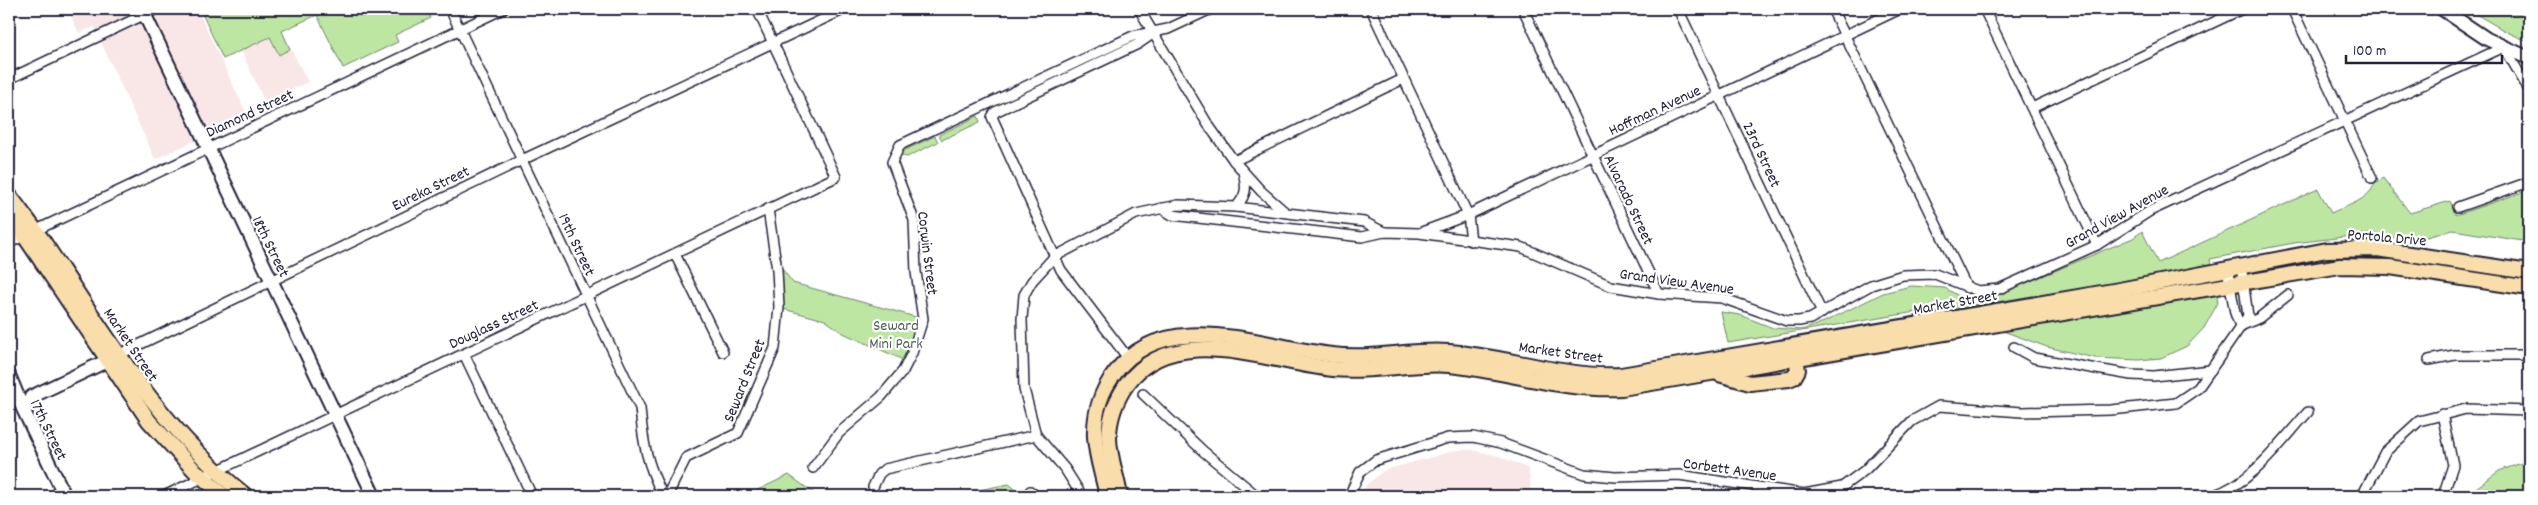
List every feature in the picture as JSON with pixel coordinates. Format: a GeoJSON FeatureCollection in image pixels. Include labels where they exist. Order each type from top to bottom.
{"type":"FeatureCollection","features":[{"type":"Feature","properties":{"kind":"main road","name":"Market Street"},"geometry":{"type":"LineString","coordinates":[[9,195],[30,233],[113,358],[153,426],[203,478],[224,496]]}},
{"type":"Feature","properties":{"kind":"main road","name":"Market Street"},"geometry":{"type":"LineString","coordinates":[[9,212],[30,233]]}},
{"type":"Feature","properties":{"kind":"main road","name":"Portola Drive"},"geometry":{"type":"LineString","coordinates":[[2227,268],[2327,250],[2364,248],[2529,272]]}},
{"type":"Feature","properties":{"kind":"main road","name":"Portola Drive"},"geometry":{"type":"LineString","coordinates":[[2230,285],[2340,266],[2370,265],[2529,288]]}},
{"type":"Feature","properties":{"kind":"main road","name":"Market Street"},"geometry":{"type":"LineString","coordinates":[[1107,496],[1096,448],[1097,414],[1107,385],[1128,358],[1141,348],[1160,340],[1182,336],[1206,335],[1343,357],[1448,352],[1580,374],[1606,376],[1647,372],[1960,318],[2137,287],[2227,268]]}},
{"type":"Feature","properties":{"kind":"main road","name":"Market Street"},"geometry":{"type":"LineString","coordinates":[[1120,496],[1109,437],[1118,401],[1130,380],[1144,367],[1165,355],[1183,350],[1216,349],[1342,370],[1447,365],[1565,385],[1606,389],[1636,387],[1716,373],[1750,383],[1781,381],[1797,374],[1797,359],[2230,285]]}},
{"type":"Feature","properties":{"kind":"main road"},"geometry":{"type":"LineString","coordinates":[[1786,348],[1794,352],[1797,359]]}},
{"type":"Feature","properties":{"kind":"main road","name":"Market Street"},"geometry":{"type":"LineString","coordinates":[[113,358],[160,413],[216,472],[246,496]]}},
{"type":"Feature","properties":{"kind":"street"},"geometry":{"type":"LineString","coordinates":[[9,78],[143,12],[156,9]]}},
{"type":"Feature","properties":{"kind":"street","name":"19th Street"},"geometry":{"type":"LineString","coordinates":[[450,9],[640,408],[644,448],[652,475],[663,496]]}},
{"type":"Feature","properties":{"kind":"street","name":"Diamond Street"},"geometry":{"type":"LineString","coordinates":[[9,243],[503,9]]}},
{"type":"Feature","properties":{"kind":"street"},"geometry":{"type":"LineString","coordinates":[[757,9],[774,43]]}},
{"type":"Feature","properties":{"kind":"street","name":"Eureka Street"},"geometry":{"type":"LineString","coordinates":[[31,397],[272,283],[522,160],[845,9]]}},
{"type":"Feature","properties":{"kind":"street"},"geometry":{"type":"LineString","coordinates":[[1139,9],[1207,123],[1234,161],[1286,212]]}},
{"type":"Feature","properties":{"kind":"street"},"geometry":{"type":"LineString","coordinates":[[1128,358],[1061,270],[992,118],[995,112],[1138,44],[1153,33],[1168,29],[1211,9]]}},
{"type":"Feature","properties":{"kind":"street"},"geometry":{"type":"LineString","coordinates":[[1370,9],[1468,215],[1471,241]]}},
{"type":"Feature","properties":{"kind":"street","name":"Alvarado Street"},"geometry":{"type":"LineString","coordinates":[[1523,9],[1658,294]]}},
{"type":"Feature","properties":{"kind":"street","name":"23rd Street"},"geometry":{"type":"LineString","coordinates":[[1678,9],[1822,313]]}},
{"type":"Feature","properties":{"kind":"street"},"geometry":{"type":"LineString","coordinates":[[1832,9],[1968,288]]}},
{"type":"Feature","properties":{"kind":"street","name":"Hoffman Avenue"},"geometry":{"type":"LineString","coordinates":[[1419,233],[1468,215],[1900,9]]}},
{"type":"Feature","properties":{"kind":"street"},"geometry":{"type":"LineString","coordinates":[[1984,9],[2096,245]]}},
{"type":"Feature","properties":{"kind":"street"},"geometry":{"type":"LineString","coordinates":[[2032,108],[2242,9]]}},
{"type":"Feature","properties":{"kind":"street"},"geometry":{"type":"LineString","coordinates":[[2292,9],[2372,178]]}},
{"type":"Feature","properties":{"kind":"street"},"geometry":{"type":"LineString","coordinates":[[2442,9],[2468,27],[2504,47],[2529,58]]}},
{"type":"Feature","properties":{"kind":"street","name":"18th Street"},"geometry":{"type":"LineString","coordinates":[[143,12],[374,496]]}},
{"type":"Feature","properties":{"kind":"street","name":"Corwin Street"},"geometry":{"type":"LineString","coordinates":[[813,468],[839,433],[881,397],[903,371],[923,319],[916,272],[914,220],[892,162],[900,146],[1133,36],[1153,33]]}},
{"type":"Feature","properties":{"kind":"street","name":"Douglass Street"},"geometry":{"type":"LineString","coordinates":[[164,496],[836,178],[774,43]]}},
{"type":"Feature","properties":{"kind":"street"},"geometry":{"type":"LineString","coordinates":[[2504,47],[2529,90]]}},
{"type":"Feature","properties":{"kind":"street","name":"Grand View Avenue"},"geometry":{"type":"LineString","coordinates":[[1161,208],[1172,216],[1362,237],[1384,232],[1419,233],[1521,247],[1611,286],[1658,294],[1722,298],[1787,321],[1810,318],[1871,285],[1903,275],[1934,274],[1978,291],[1999,289],[2096,245],[2150,211],[2504,47]]}},
{"type":"Feature","properties":{"kind":"street"},"geometry":{"type":"LineString","coordinates":[[1234,161],[1404,79]]}},
{"type":"Feature","properties":{"kind":"street"},"geometry":{"type":"LineString","coordinates":[[1236,207],[1244,199],[1247,186],[1242,170]]}},
{"type":"Feature","properties":{"kind":"street"},"geometry":{"type":"LineString","coordinates":[[2458,207],[2529,182]]}},
{"type":"Feature","properties":{"kind":"street","name":"Grand View Avenue"},"geometry":{"type":"LineString","coordinates":[[1082,496],[1065,469],[1036,435],[1024,389],[1022,319],[1024,295],[1037,275],[1054,256],[1136,214],[1178,205],[1236,207],[1364,222],[1384,232]]}},
{"type":"Feature","properties":{"kind":"street","name":"Seward Street"},"geometry":{"type":"LineString","coordinates":[[667,496],[686,458],[738,433],[775,348],[779,307],[777,270],[768,209]]}},
{"type":"Feature","properties":{"kind":"street"},"geometry":{"type":"LineString","coordinates":[[675,254],[722,352]]}},
{"type":"Feature","properties":{"kind":"street"},"geometry":{"type":"LineString","coordinates":[[2014,347],[2034,358],[2132,375],[2154,376],[2211,370],[2248,316],[2241,265]]}},
{"type":"Feature","properties":{"kind":"street"},"geometry":{"type":"LineString","coordinates":[[2227,268],[2234,313],[2240,326]]}},
{"type":"Feature","properties":{"kind":"street"},"geometry":{"type":"LineString","coordinates":[[2240,326],[2259,318],[2288,295]]}},
{"type":"Feature","properties":{"kind":"street"},"geometry":{"type":"LineString","coordinates":[[464,354],[532,496]]}},
{"type":"Feature","properties":{"kind":"street"},"geometry":{"type":"LineString","coordinates":[[2429,360],[2455,355],[2529,355]]}},
{"type":"Feature","properties":{"kind":"street","name":"Corbett Avenue"},"geometry":{"type":"LineString","coordinates":[[1349,496],[1360,472],[1376,460],[1448,438],[1465,437],[1502,443],[1584,474],[1616,477],[1679,474],[1804,494],[1825,494],[1842,487],[1865,470],[1912,421],[1939,406],[2022,412],[2166,406],[2176,403],[2191,394],[2211,370]]}},
{"type":"Feature","properties":{"kind":"street","name":"17th Street"},"geometry":{"type":"LineString","coordinates":[[9,375],[19,402],[65,496]]}},
{"type":"Feature","properties":{"kind":"street"},"geometry":{"type":"LineString","coordinates":[[17,393],[31,397],[25,411]]}},
{"type":"Feature","properties":{"kind":"street"},"geometry":{"type":"LineString","coordinates":[[1143,394],[1203,451],[1256,496]]}},
{"type":"Feature","properties":{"kind":"street"},"geometry":{"type":"LineString","coordinates":[[2362,496],[2389,448],[2418,422],[2442,414],[2470,409],[2529,411]]}},
{"type":"Feature","properties":{"kind":"street"},"geometry":{"type":"LineString","coordinates":[[2212,496],[2233,488],[2250,476],[2308,412]]}},
{"type":"Feature","properties":{"kind":"street"},"geometry":{"type":"LineString","coordinates":[[2442,414],[2452,465],[2443,496]]}},
{"type":"Feature","properties":{"kind":"street"},"geometry":{"type":"LineString","coordinates":[[873,487],[879,474],[885,469],[1036,435]]}},
{"type":"Feature","properties":{"kind":"shaded area"},"geometry":{"type":"Polygon","coordinates":[[[67,9],[197,9],[248,117],[155,159],[94,27],[79,33],[67,9]]]}},
{"type":"Feature","properties":{"kind":"shaded area"},"geometry":{"type":"Polygon","coordinates":[[[282,31],[308,82],[265,102],[241,51],[282,31]]]}},
{"type":"Feature","properties":{"kind":"shaded area"},"geometry":{"type":"Polygon","coordinates":[[[1457,450],[1472,450],[1499,456],[1529,469],[1531,496],[1360,496],[1367,484],[1385,470],[1457,450]]]}},
{"type":"Feature","properties":{"kind":"green space"},"geometry":{"type":"Polygon","coordinates":[[[200,9],[427,9],[431,18],[395,35],[398,42],[343,68],[317,15],[282,31],[290,49],[279,55],[270,37],[223,59],[200,9]]]}},
{"type":"Feature","properties":{"kind":"green space"},"geometry":{"type":"Polygon","coordinates":[[[2467,9],[2529,9],[2529,42],[2505,31],[2467,9]]]}},
{"type":"Feature","properties":{"kind":"green space"},"geometry":{"type":"Polygon","coordinates":[[[978,116],[980,122],[942,140],[939,135],[978,116]]]}},
{"type":"Feature","properties":{"kind":"green space"},"geometry":{"type":"Polygon","coordinates":[[[935,136],[938,142],[907,157],[900,155],[905,150],[935,136]]]}},
{"type":"Feature","properties":{"kind":"green space"},"geometry":{"type":"Polygon","coordinates":[[[2383,178],[2410,213],[2450,201],[2456,215],[2529,190],[2529,242],[2453,230],[2415,240],[2370,234],[2294,243],[2210,259],[2218,303],[2204,328],[2187,346],[2161,358],[2139,360],[2095,358],[2047,347],[1940,308],[1728,343],[1721,312],[1740,315],[1773,328],[1802,330],[1824,322],[1883,293],[1911,286],[1945,288],[1974,305],[2133,238],[2142,231],[2158,263],[2318,189],[2331,213],[2351,205],[2368,194],[2375,183],[2383,178]]]}},
{"type":"Feature","properties":{"kind":"green space","name":"Seward Mini Park"},"geometry":{"type":"Polygon","coordinates":[[[777,270],[783,270],[793,283],[923,319],[908,362],[843,333],[825,320],[779,308],[777,270]]]}},
{"type":"Feature","properties":{"kind":"green space"},"geometry":{"type":"Polygon","coordinates":[[[2529,461],[2529,496],[2465,496],[2499,471],[2529,461]]]}},
{"type":"Feature","properties":{"kind":"green space"},"geometry":{"type":"Polygon","coordinates":[[[789,475],[818,496],[745,496],[789,475]]]}},
{"type":"Feature","properties":{"kind":"green space"},"geometry":{"type":"Polygon","coordinates":[[[1009,484],[1014,488],[1014,496],[948,496],[1009,484]]]}}]}
